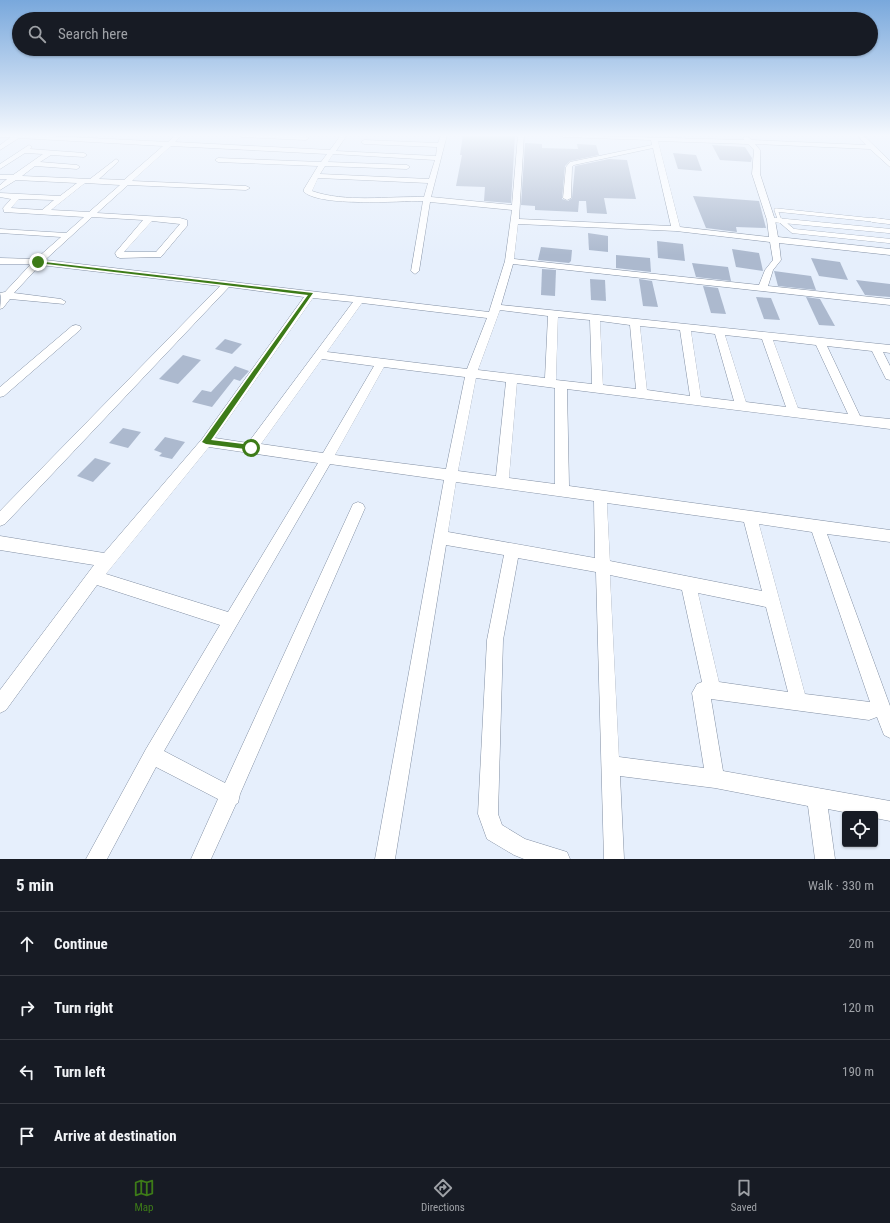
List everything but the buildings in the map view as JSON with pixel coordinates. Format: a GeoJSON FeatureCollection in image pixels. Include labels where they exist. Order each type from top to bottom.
{"type":"FeatureCollection","features":[{"type":"Feature","properties":{"kind":"street"},"geometry":{"type":"LineString","coordinates":[[0,188],[19,175]]}},
{"type":"Feature","properties":{"kind":"street"},"geometry":{"type":"LineString","coordinates":[[91,182],[99,175]]}},
{"type":"Feature","properties":{"kind":"street"},"geometry":{"type":"LineString","coordinates":[[0,306],[4,295],[66,235],[133,175]]}},
{"type":"Feature","properties":{"kind":"street"},"geometry":{"type":"LineString","coordinates":[[404,179],[405,175]]}},
{"type":"Feature","properties":{"kind":"street"},"geometry":{"type":"LineString","coordinates":[[415,271],[427,199],[433,175]]}},
{"type":"Feature","properties":{"kind":"street"},"geometry":{"type":"LineString","coordinates":[[385,859],[451,476],[471,374],[495,312],[509,261],[513,221],[516,208],[518,175]]}},
{"type":"Feature","properties":{"kind":"street"},"geometry":{"type":"LineString","coordinates":[[567,198],[568,175]]}},
{"type":"Feature","properties":{"kind":"street"},"geometry":{"type":"LineString","coordinates":[[662,175],[676,229]]}},
{"type":"Feature","properties":{"kind":"street"},"geometry":{"type":"LineString","coordinates":[[756,175],[771,220],[777,260],[768,270],[763,287]]}},
{"type":"Feature","properties":{"kind":"street"},"geometry":{"type":"LineString","coordinates":[[431,181],[404,179],[343,188],[308,192],[315,176],[343,188],[427,199],[516,208]]}},
{"type":"Feature","properties":{"kind":"street"},"geometry":{"type":"LineString","coordinates":[[0,177],[246,188]]}},
{"type":"Feature","properties":{"kind":"street"},"geometry":{"type":"LineString","coordinates":[[44,212],[82,181]]}},
{"type":"Feature","properties":{"kind":"street"},"geometry":{"type":"LineString","coordinates":[[0,196],[61,198]]}},
{"type":"Feature","properties":{"kind":"street"},"geometry":{"type":"LineString","coordinates":[[17,197],[7,208],[7,210],[150,218],[180,220],[184,222],[184,224],[158,255],[120,255],[118,253],[121,249],[150,218]]}},
{"type":"Feature","properties":{"kind":"street"},"geometry":{"type":"LineString","coordinates":[[513,221],[676,229],[890,252]]}},
{"type":"Feature","properties":{"kind":"street"},"geometry":{"type":"LineString","coordinates":[[0,231],[66,235]]}},
{"type":"Feature","properties":{"kind":"street"},"geometry":{"type":"LineString","coordinates":[[0,260],[38,262],[360,300],[495,312],[553,314],[890,349]]}},
{"type":"Feature","properties":{"kind":"street"},"geometry":{"type":"LineString","coordinates":[[509,261],[763,287],[890,302]]}},
{"type":"Feature","properties":{"kind":"street"},"geometry":{"type":"LineString","coordinates":[[0,520],[227,284]]}},
{"type":"Feature","properties":{"kind":"street"},"geometry":{"type":"LineString","coordinates":[[0,704],[107,560],[206,442],[311,294]]}},
{"type":"Feature","properties":{"kind":"street"},"geometry":{"type":"LineString","coordinates":[[4,295],[61,302]]}},
{"type":"Feature","properties":{"kind":"street"},"geometry":{"type":"LineString","coordinates":[[251,448],[318,355],[360,300]]}},
{"type":"Feature","properties":{"kind":"street"},"geometry":{"type":"LineString","coordinates":[[553,314],[555,384],[562,491]]}},
{"type":"Feature","properties":{"kind":"street"},"geometry":{"type":"LineString","coordinates":[[595,318],[598,390]]}},
{"type":"Feature","properties":{"kind":"street"},"geometry":{"type":"LineString","coordinates":[[635,322],[642,395]]}},
{"type":"Feature","properties":{"kind":"street"},"geometry":{"type":"LineString","coordinates":[[685,327],[696,401]]}},
{"type":"Feature","properties":{"kind":"street"},"geometry":{"type":"LineString","coordinates":[[0,393],[76,328]]}},
{"type":"Feature","properties":{"kind":"street"},"geometry":{"type":"LineString","coordinates":[[719,331],[741,406]]}},
{"type":"Feature","properties":{"kind":"street"},"geometry":{"type":"LineString","coordinates":[[766,336],[794,413]]}},
{"type":"Feature","properties":{"kind":"street"},"geometry":{"type":"LineString","coordinates":[[820,341],[856,420]]}},
{"type":"Feature","properties":{"kind":"street"},"geometry":{"type":"LineString","coordinates":[[875,347],[890,376]]}},
{"type":"Feature","properties":{"kind":"street"},"geometry":{"type":"LineString","coordinates":[[318,355],[598,390],[890,424]]}},
{"type":"Feature","properties":{"kind":"street"},"geometry":{"type":"LineString","coordinates":[[96,859],[152,756],[381,363]]}},
{"type":"Feature","properties":{"kind":"street"},"geometry":{"type":"LineString","coordinates":[[502,483],[512,379]]}},
{"type":"Feature","properties":{"kind":"street"},"geometry":{"type":"LineString","coordinates":[[206,442],[890,536]]}},
{"type":"Feature","properties":{"kind":"street"},"geometry":{"type":"LineString","coordinates":[[600,496],[614,859]]}},
{"type":"Feature","properties":{"kind":"street"},"geometry":{"type":"LineString","coordinates":[[202,859],[358,508]]}},
{"type":"Feature","properties":{"kind":"street"},"geometry":{"type":"LineString","coordinates":[[750,517],[799,702]]}},
{"type":"Feature","properties":{"kind":"street"},"geometry":{"type":"LineString","coordinates":[[816,526],[890,729]]}},
{"type":"Feature","properties":{"kind":"street"},"geometry":{"type":"LineString","coordinates":[[440,537],[602,566],[773,601]]}},
{"type":"Feature","properties":{"kind":"street"},"geometry":{"type":"LineString","coordinates":[[0,544],[107,560]]}},
{"type":"Feature","properties":{"kind":"street"},"geometry":{"type":"LineString","coordinates":[[512,550],[495,640],[488,814],[494,832],[521,848],[560,859]]}},
{"type":"Feature","properties":{"kind":"street"},"geometry":{"type":"LineString","coordinates":[[94,577],[230,621]]}},
{"type":"Feature","properties":{"kind":"street"},"geometry":{"type":"LineString","coordinates":[[688,584],[712,690]]}},
{"type":"Feature","properties":{"kind":"street"},"geometry":{"type":"LineString","coordinates":[[715,779],[701,693],[706,689],[869,711],[878,708],[879,700]]}},
{"type":"Feature","properties":{"kind":"street"},"geometry":{"type":"LineString","coordinates":[[152,756],[231,796]]}},
{"type":"Feature","properties":{"kind":"street"},"geometry":{"type":"LineString","coordinates":[[610,765],[715,779],[890,811]]}},
{"type":"Feature","properties":{"kind":"street"},"geometry":{"type":"LineString","coordinates":[[817,798],[825,859]]}},
{"type":"Feature","properties":{"kind":"lane"},"geometry":{"type":"LineString","coordinates":[[890,222],[780,209],[776,210],[780,220],[793,230],[800,232],[890,241]]}},
{"type":"Feature","properties":{"kind":"lane"},"geometry":{"type":"LineString","coordinates":[[771,220],[890,231]]}},
{"type":"Feature","properties":{"kind":"route"},"geometry":{"type":"LineString","coordinates":[[38,262],[311,294],[206,442],[251,448]]}}]}
